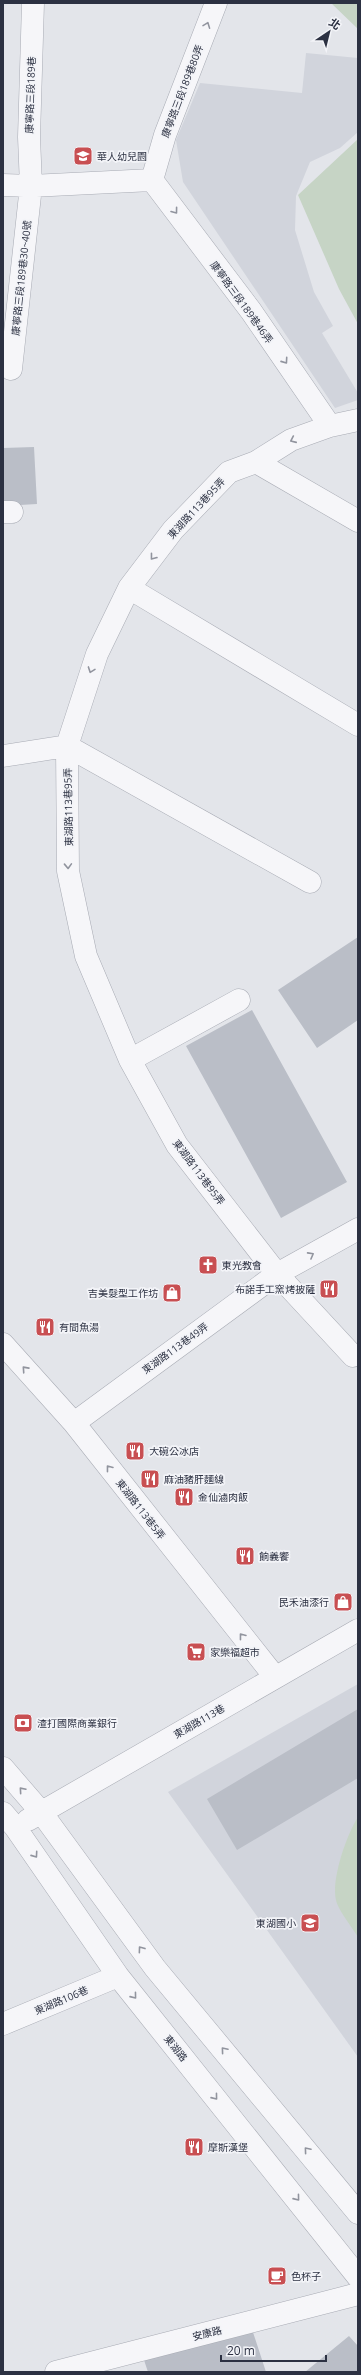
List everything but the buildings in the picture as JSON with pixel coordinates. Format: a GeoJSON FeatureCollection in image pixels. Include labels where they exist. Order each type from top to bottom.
{"type":"FeatureCollection","features":[{"type":"Feature","properties":{"kind":"street","name":"康寧路三段189巷"},"geometry":{"type":"LineString","coordinates":[[31,186],[29,137],[34,3]]}},
{"type":"Feature","properties":{"kind":"street","name":"康寧路三段189巷80弄"},"geometry":{"type":"LineString","coordinates":[[152,180],[164,135],[216,3]]}},
{"type":"Feature","properties":{"kind":"street"},"geometry":{"type":"LineString","coordinates":[[3,185],[31,186],[152,180]]}},
{"type":"Feature","properties":{"kind":"street","name":"康寧路三段189巷46弄"},"geometry":{"type":"LineString","coordinates":[[152,180],[251,312],[330,426]]}},
{"type":"Feature","properties":{"kind":"street","name":"康寧路三段189巷30~40號"},"geometry":{"type":"LineString","coordinates":[[11,369],[31,186]]}},
{"type":"Feature","properties":{"kind":"street","name":"東湖路113巷95弄"},"geometry":{"type":"LineString","coordinates":[[353,1356],[277,1274],[177,1145],[130,1060],[86,956],[70,879],[67,746],[97,654],[129,588],[173,530],[229,472],[256,462],[291,440],[330,426],[358,420]]}},
{"type":"Feature","properties":{"kind":"street"},"geometry":{"type":"LineString","coordinates":[[256,462],[358,521]]}},
{"type":"Feature","properties":{"kind":"street"},"geometry":{"type":"LineString","coordinates":[[129,588],[358,725]]}},
{"type":"Feature","properties":{"kind":"street"},"geometry":{"type":"LineString","coordinates":[[3,756],[67,746],[310,882]]}},
{"type":"Feature","properties":{"kind":"street"},"geometry":{"type":"LineString","coordinates":[[130,1060],[239,1000]]}},
{"type":"Feature","properties":{"kind":"street","name":"東湖路113巷49弄"},"geometry":{"type":"LineString","coordinates":[[74,1423],[277,1274],[358,1229]]}},
{"type":"Feature","properties":{"kind":"street","name":"東湖路113巷5弄"},"geometry":{"type":"LineString","coordinates":[[3,1344],[74,1423],[274,1677]]}},
{"type":"Feature","properties":{"kind":"street","name":"東湖路113巷"},"geometry":{"type":"LineString","coordinates":[[7,1825],[41,1812],[358,1630]]}},
{"type":"Feature","properties":{"kind":"street"},"geometry":{"type":"LineString","coordinates":[[3,1768],[41,1812],[155,1968],[358,2212]]}},
{"type":"Feature","properties":{"kind":"street","name":"東湖路"},"geometry":{"type":"LineString","coordinates":[[7,1825],[118,1976],[358,2277]]}},
{"type":"Feature","properties":{"kind":"street","name":"東湖路106巷"},"geometry":{"type":"LineString","coordinates":[[3,2024],[118,1976]]}},
{"type":"Feature","properties":{"kind":"street","name":"安康路"},"geometry":{"type":"LineString","coordinates":[[56,2372],[358,2294]]}},
{"type":"Feature","properties":{"kind":"shaded area"},"geometry":{"type":"Polygon","coordinates":[[[306,53],[358,58],[358,132],[340,148],[310,162],[296,196],[295,230],[314,292],[333,326],[322,333],[358,393],[358,400],[335,408],[183,182],[176,140],[200,83],[302,93],[306,53]]]}},
{"type":"Feature","properties":{"kind":"shaded area","name":"東湖國小"},"geometry":{"type":"Polygon","coordinates":[[[358,1684],[358,2057],[168,1792],[358,1684]]]}},
{"type":"Feature","properties":{"kind":"green space"},"geometry":{"type":"Polygon","coordinates":[[[331,3],[358,3],[358,29],[331,3]]]}},
{"type":"Feature","properties":{"kind":"green space"},"geometry":{"type":"Polygon","coordinates":[[[358,139],[358,324],[339,289],[298,195],[358,139]]]}},
{"type":"Feature","properties":{"kind":"green space"},"geometry":{"type":"Polygon","coordinates":[[[358,1817],[358,1937],[339,1909],[335,1891],[341,1857],[349,1834],[358,1817]]]}},
{"type":"Feature","properties":{"kind":"place","name":"華人幼兒園"},"geometry":{"type":"Point","coordinates":[83,156]}},
{"type":"Feature","properties":{"kind":"place","name":"東光教會"},"geometry":{"type":"Point","coordinates":[208,1265]}},
{"type":"Feature","properties":{"kind":"place","name":"布諾手工窯烤披薩"},"geometry":{"type":"Point","coordinates":[329,1289]}},
{"type":"Feature","properties":{"kind":"place","name":"吉美髮型工作坊"},"geometry":{"type":"Point","coordinates":[172,1293]}},
{"type":"Feature","properties":{"kind":"place","name":"有間魚湯"},"geometry":{"type":"Point","coordinates":[45,1327]}},
{"type":"Feature","properties":{"kind":"place","name":"大碗公冰店"},"geometry":{"type":"Point","coordinates":[135,1451]}},
{"type":"Feature","properties":{"kind":"place","name":"麻油豬肝麵線"},"geometry":{"type":"Point","coordinates":[150,1479]}},
{"type":"Feature","properties":{"kind":"place","name":"金仙滷肉飯"},"geometry":{"type":"Point","coordinates":[184,1497]}},
{"type":"Feature","properties":{"kind":"place","name":"餉義饗"},"geometry":{"type":"Point","coordinates":[245,1556]}},
{"type":"Feature","properties":{"kind":"place","name":"民禾油漆行"},"geometry":{"type":"Point","coordinates":[343,1602]}},
{"type":"Feature","properties":{"kind":"place","name":"家樂福超市"},"geometry":{"type":"Point","coordinates":[196,1652]}},
{"type":"Feature","properties":{"kind":"place","name":"渣打國際商業銀行"},"geometry":{"type":"Point","coordinates":[23,1723]}},
{"type":"Feature","properties":{"kind":"place","name":"東湖國小"},"geometry":{"type":"Point","coordinates":[310,1923]}},
{"type":"Feature","properties":{"kind":"place","name":"摩斯漢堡"},"geometry":{"type":"Point","coordinates":[194,2147]}},
{"type":"Feature","properties":{"kind":"place","name":"色杯子"},"geometry":{"type":"Point","coordinates":[277,2276]}}]}
